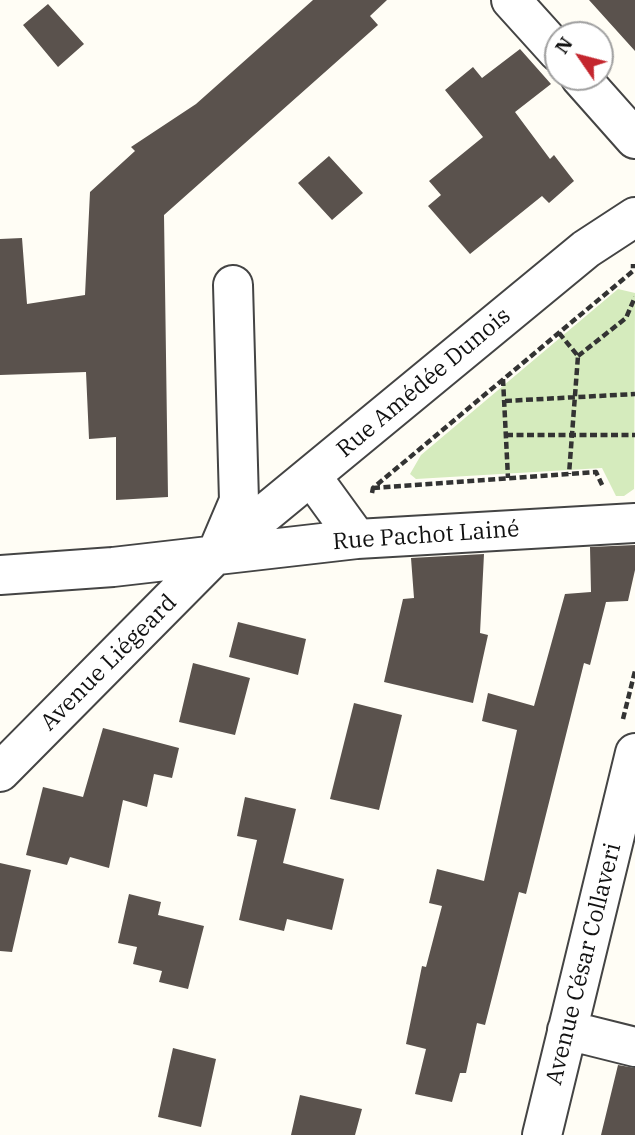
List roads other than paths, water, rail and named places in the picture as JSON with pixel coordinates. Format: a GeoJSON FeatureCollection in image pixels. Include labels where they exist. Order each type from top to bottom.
{"type":"FeatureCollection","features":[{"type":"Feature","properties":{"kind":"street"},"geometry":{"type":"LineString","coordinates":[[511,0],[544,37]]}},
{"type":"Feature","properties":{"kind":"street"},"geometry":{"type":"LineString","coordinates":[[592,91],[635,139]]}},
{"type":"Feature","properties":{"kind":"street","name":"Rue Amédée Dunois"},"geometry":{"type":"LineString","coordinates":[[217,553],[586,249],[632,219]]}},
{"type":"Feature","properties":{"kind":"street"},"geometry":{"type":"LineString","coordinates":[[217,553],[239,501],[233,285]]}},
{"type":"Feature","properties":{"kind":"street"},"geometry":{"type":"LineString","coordinates":[[313,476],[363,538]]}},
{"type":"Feature","properties":{"kind":"street","name":"Rue Pachot Lainé"},"geometry":{"type":"LineString","coordinates":[[0,575],[113,567],[363,538],[627,523]]}},
{"type":"Feature","properties":{"kind":"street","name":"Avenue Liégeard"},"geometry":{"type":"LineString","coordinates":[[0,772],[217,553]]}},
{"type":"Feature","properties":{"kind":"street","name":"Avenue César Collaveri"},"geometry":{"type":"LineString","coordinates":[[542,1135],[635,753]]}},
{"type":"Feature","properties":{"kind":"street"},"geometry":{"type":"LineString","coordinates":[[568,1030],[635,1047]]}}]}
